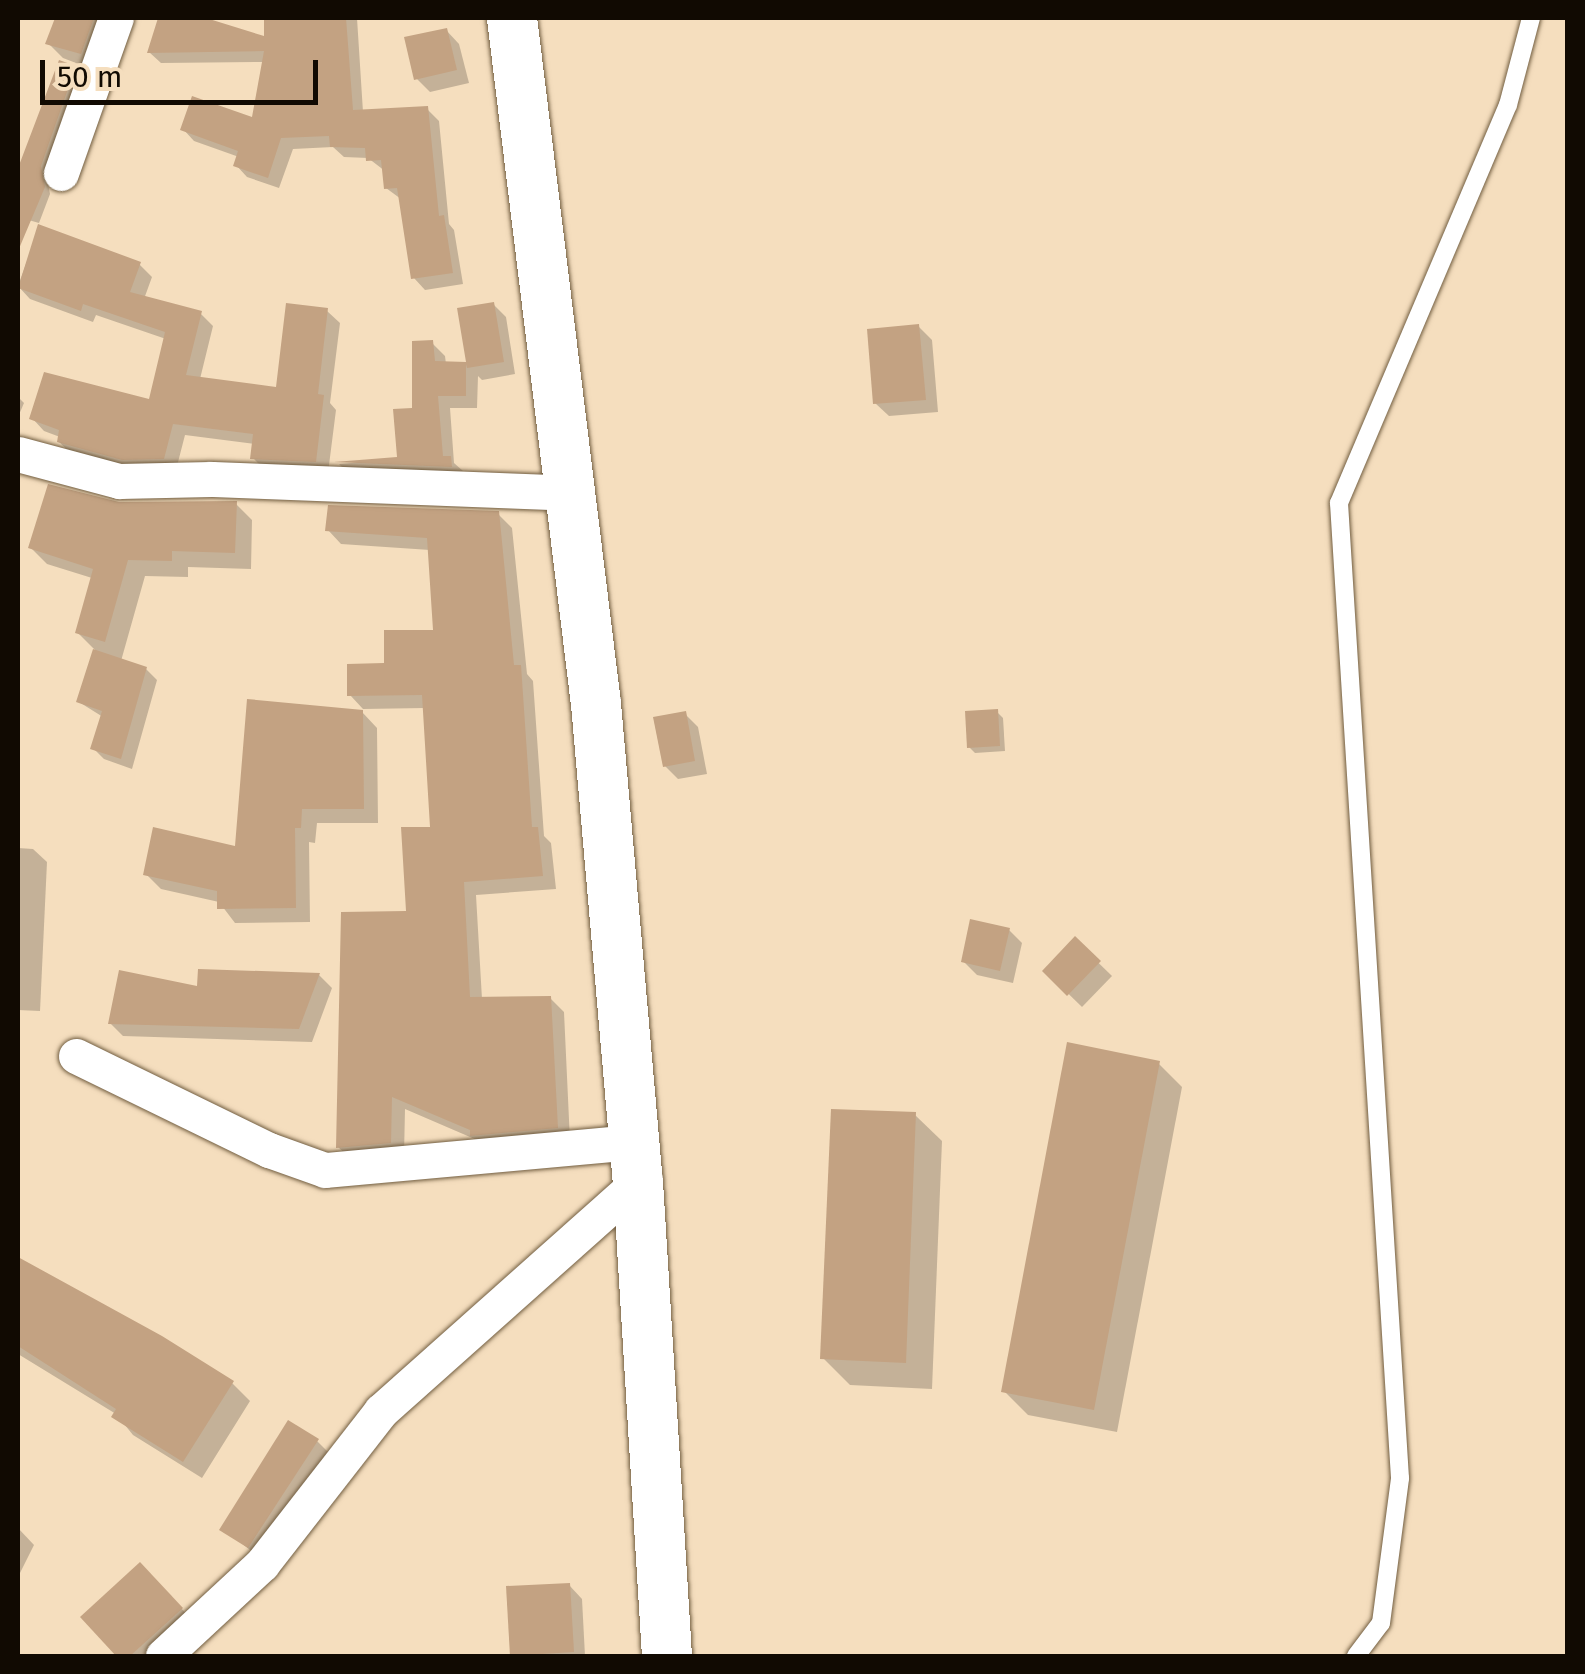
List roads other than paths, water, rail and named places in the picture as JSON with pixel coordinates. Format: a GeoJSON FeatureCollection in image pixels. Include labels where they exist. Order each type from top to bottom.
{"type":"FeatureCollection","features":[{"type":"Feature","properties":{"kind":"main road"},"geometry":{"type":"LineString","coordinates":[[512,18],[572,493],[637,1162],[666,1656]]}},
{"type":"Feature","properties":{"kind":"street"},"geometry":{"type":"LineString","coordinates":[[61,173],[116,18]]}},
{"type":"Feature","properties":{"kind":"street"},"geometry":{"type":"LineString","coordinates":[[18,454],[119,480],[212,479],[572,493]]}},
{"type":"Feature","properties":{"kind":"street"},"geometry":{"type":"LineString","coordinates":[[76,1056],[269,1150],[325,1170],[637,1162]]}},
{"type":"Feature","properties":{"kind":"street"},"geometry":{"type":"LineString","coordinates":[[163,1656],[262,1564],[381,1411],[637,1162]]}},
{"type":"Feature","properties":{"kind":"lane"},"geometry":{"type":"LineString","coordinates":[[1356,1656],[1382,1623],[1400,1478],[1339,503],[1508,105],[1531,18]]}}]}
